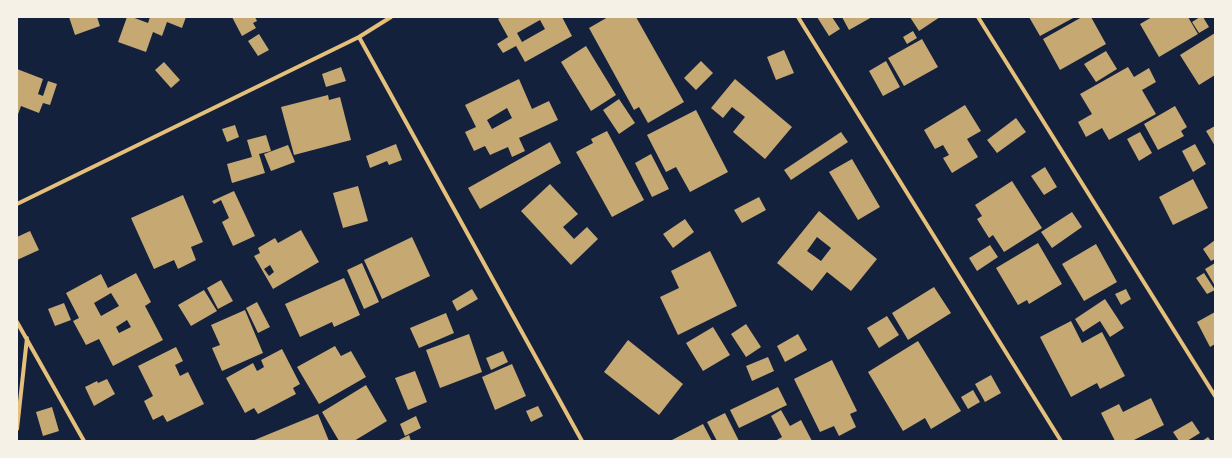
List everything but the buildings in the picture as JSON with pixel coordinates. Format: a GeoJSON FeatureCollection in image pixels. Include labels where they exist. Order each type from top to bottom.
{"type":"FeatureCollection","features":[{"type":"Feature","properties":{"kind":"street"},"geometry":{"type":"LineString","coordinates":[[17,204],[359,37],[391,17]]}},
{"type":"Feature","properties":{"kind":"street"},"geometry":{"type":"LineString","coordinates":[[798,17],[1061,441]]}},
{"type":"Feature","properties":{"kind":"street"},"geometry":{"type":"LineString","coordinates":[[978,17],[1215,396]]}},
{"type":"Feature","properties":{"kind":"street"},"geometry":{"type":"LineString","coordinates":[[359,37],[582,441]]}},
{"type":"Feature","properties":{"kind":"street"},"geometry":{"type":"LineString","coordinates":[[17,322],[84,441]]}},
{"type":"Feature","properties":{"kind":"street"},"geometry":{"type":"LineString","coordinates":[[17,429],[27,338]]}}]}
